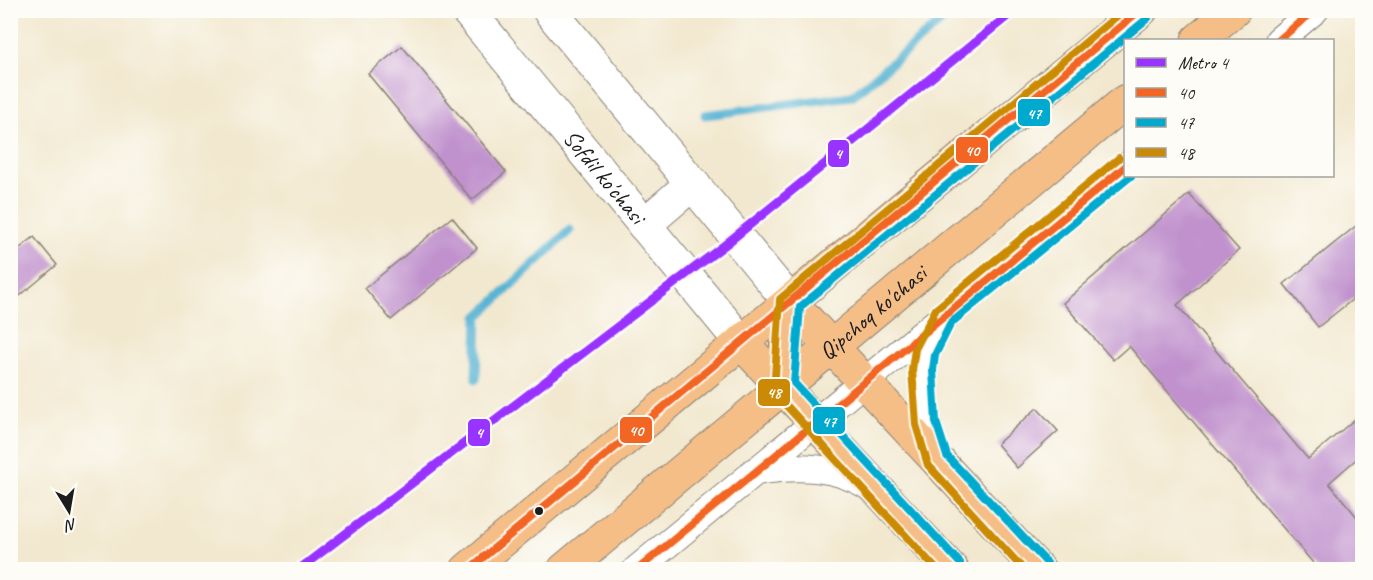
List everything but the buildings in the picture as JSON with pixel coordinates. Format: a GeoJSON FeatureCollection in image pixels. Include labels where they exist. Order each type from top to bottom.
{"type":"FeatureCollection","features":[{"type":"Feature","properties":{"kind":"main road"},"geometry":{"type":"LineString","coordinates":[[467,570],[1141,10]]}},
{"type":"Feature","properties":{"kind":"main road"},"geometry":{"type":"LineString","coordinates":[[1199,39],[1234,10]]}},
{"type":"Feature","properties":{"kind":"main road","name":"Qipchoq ko'chasi"},"geometry":{"type":"LineString","coordinates":[[564,570],[1124,102]]}},
{"type":"Feature","properties":{"kind":"main road"},"geometry":{"type":"LineString","coordinates":[[790,302],[1039,570]]}},
{"type":"Feature","properties":{"kind":"main road"},"geometry":{"type":"LineString","coordinates":[[783,387],[790,302]]}},
{"type":"Feature","properties":{"kind":"main road"},"geometry":{"type":"LineString","coordinates":[[741,342],[952,570]]}},
{"type":"Feature","properties":{"kind":"street","name":"Sofdil ko'chasi"},"geometry":{"type":"LineString","coordinates":[[467,10],[741,342]]}},
{"type":"Feature","properties":{"kind":"street"},"geometry":{"type":"LineString","coordinates":[[549,10],[790,302]]}},
{"type":"Feature","properties":{"kind":"street"},"geometry":{"type":"LineString","coordinates":[[1280,39],[1315,10]]}},
{"type":"Feature","properties":{"kind":"street","name":"Qipchoq ko'chasi"},"geometry":{"type":"LineString","coordinates":[[636,570],[863,380],[1124,167]]}},
{"type":"Feature","properties":{"kind":"street"},"geometry":{"type":"LineString","coordinates":[[644,225],[693,183]]}},
{"type":"Feature","properties":{"kind":"street","name":"Qipchoq ko'chasi"},"geometry":{"type":"LineString","coordinates":[[938,462],[926,424],[922,369],[931,335],[943,316]]}},
{"type":"Feature","properties":{"kind":"street"},"geometry":{"type":"LineString","coordinates":[[752,473],[794,467],[829,470],[852,478],[890,502]]}},
{"type":"Feature","properties":{"kind":"waterway"},"geometry":{"type":"LineString","coordinates":[[705,115],[852,96],[955,10]]}},
{"type":"Feature","properties":{"kind":"waterway"},"geometry":{"type":"LineString","coordinates":[[476,379],[478,317],[570,230]]}},
{"type":"Feature","properties":{"kind":"metro line","name":"4"},"geometry":{"type":"LineString","coordinates":[[298,570],[726,244],[1015,10]]}},
{"type":"Feature","properties":{"kind":"transit line","name":"48"},"geometry":{"type":"LineString","coordinates":[[937,570],[774,392],[780,299],[1124,10]]}},
{"type":"Feature","properties":{"kind":"transit line","name":"40"},"geometry":{"type":"LineString","coordinates":[[468,570],[1140,10]]}},
{"type":"Feature","properties":{"kind":"transit line","name":"40"},"geometry":{"type":"LineString","coordinates":[[1280,39],[1314,10]]}},
{"type":"Feature","properties":{"kind":"transit line","name":"47"},"geometry":{"type":"LineString","coordinates":[[960,563],[794,383],[800,307],[1148,18]]}},
{"type":"Feature","properties":{"kind":"transit line","name":"48"},"geometry":{"type":"LineString","coordinates":[[1024,570],[928,465],[916,425],[912,370],[915,349],[936,309],[1119,158]]}},
{"type":"Feature","properties":{"kind":"transit line","name":"40"},"geometry":{"type":"LineString","coordinates":[[637,570],[1124,168]]}},
{"type":"Feature","properties":{"kind":"transit line","name":"47"},"geometry":{"type":"LineString","coordinates":[[1047,563],[947,456],[936,422],[933,370],[935,355],[951,323],[1130,177]]}}]}
